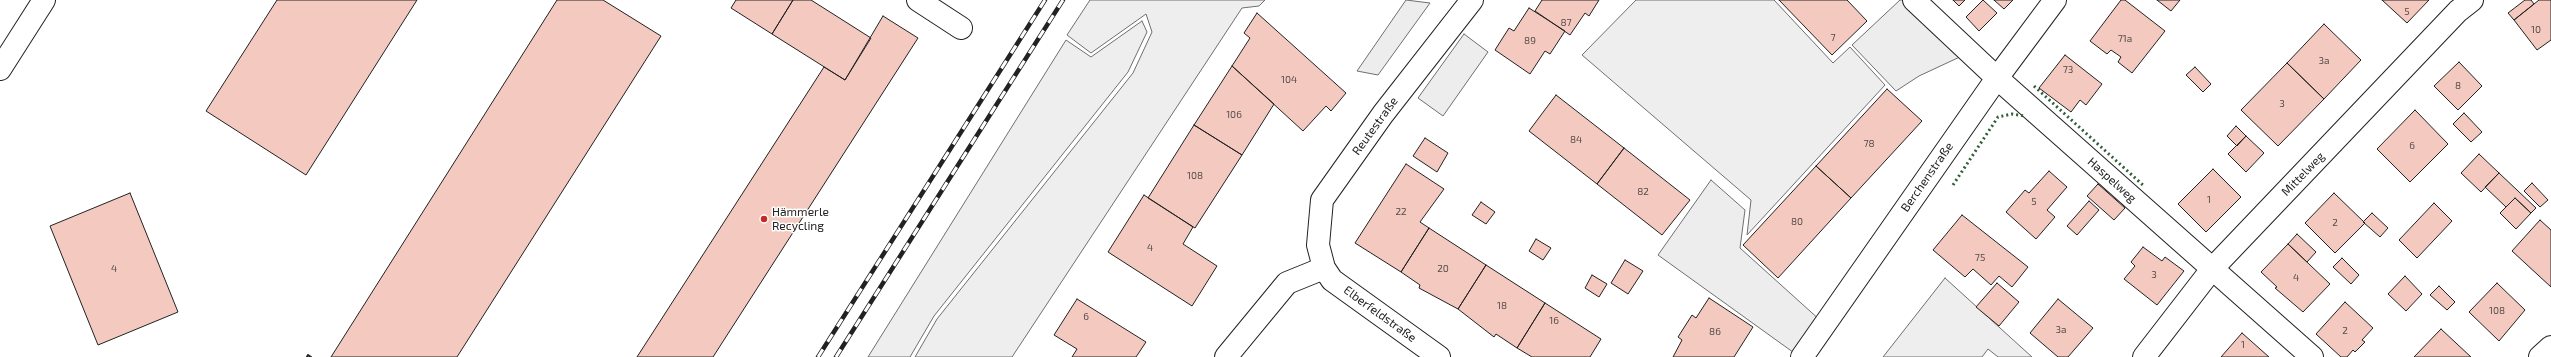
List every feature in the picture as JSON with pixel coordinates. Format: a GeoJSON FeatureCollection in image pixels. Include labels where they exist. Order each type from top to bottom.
{"type":"FeatureCollection","features":[{"type":"Feature","properties":{"kind":"street"},"geometry":{"type":"LineString","coordinates":[[0,69],[44,0]]}},
{"type":"Feature","properties":{"kind":"street"},"geometry":{"type":"LineString","coordinates":[[918,0],[961,28]]}},
{"type":"Feature","properties":{"kind":"street","name":"Reutestraße"},"geometry":{"type":"LineString","coordinates":[[1324,268],[1318,245],[1322,200],[1384,114],[1472,0]]}},
{"type":"Feature","properties":{"kind":"street","name":"Haspelweg"},"geometry":{"type":"LineString","coordinates":[[1914,0],[1997,78],[2312,357]]}},
{"type":"Feature","properties":{"kind":"street","name":"Berchenstraße"},"geometry":{"type":"LineString","coordinates":[[1802,357],[1997,78],[2055,0]]}},
{"type":"Feature","properties":{"kind":"street","name":"Mittelweg"},"geometry":{"type":"LineString","coordinates":[[2144,357],[2212,268],[2458,11],[2472,0]]}},
{"type":"Feature","properties":{"kind":"street"},"geometry":{"type":"LineString","coordinates":[[1226,357],[1287,283],[1324,268]]}},
{"type":"Feature","properties":{"kind":"street","name":"Elberfeldstraße"},"geometry":{"type":"LineString","coordinates":[[1324,268],[1332,280],[1439,357]]}},
{"type":"Feature","properties":{"kind":"street"},"geometry":{"type":"LineString","coordinates":[[2540,357],[2551,347]]}},
{"type":"Feature","properties":{"kind":"shaded area"},"geometry":{"type":"Polygon","coordinates":[[[1090,0],[1265,0],[1259,6],[1242,8],[1012,357],[915,357],[937,319],[1133,73],[1152,32],[1146,14],[1091,53],[1067,35],[1090,0]]]}},
{"type":"Feature","properties":{"kind":"shaded area"},"geometry":{"type":"Polygon","coordinates":[[[1406,0],[1430,3],[1378,75],[1357,71],[1406,0]]]}},
{"type":"Feature","properties":{"kind":"shaded area"},"geometry":{"type":"Polygon","coordinates":[[[1636,0],[1774,0],[1833,63],[1850,47],[1885,85],[1747,235],[1751,200],[1582,55],[1636,0]]]}},
{"type":"Feature","properties":{"kind":"shaded area"},"geometry":{"type":"Polygon","coordinates":[[[1900,0],[1906,0],[1964,55],[1919,76],[1896,91],[1852,45],[1900,0]]]}},
{"type":"Feature","properties":{"kind":"shaded area"},"geometry":{"type":"Polygon","coordinates":[[[1142,21],[1147,32],[1128,72],[934,316],[910,357],[868,357],[1066,40],[1091,57],[1142,21]]]}},
{"type":"Feature","properties":{"kind":"shaded area"},"geometry":{"type":"Polygon","coordinates":[[[1464,34],[1488,52],[1443,116],[1418,98],[1464,34]]]}},
{"type":"Feature","properties":{"kind":"shaded area"},"geometry":{"type":"Polygon","coordinates":[[[1711,180],[1745,210],[1740,248],[1821,321],[1797,355],[1658,255],[1711,180]]]}},
{"type":"Feature","properties":{"kind":"shaded area"},"geometry":{"type":"Polygon","coordinates":[[[1945,278],[2032,357],[1998,357],[1988,349],[1982,357],[1883,357],[1945,278]]]}},
{"type":"Feature","properties":{"kind":"building"},"geometry":{"type":"Polygon","coordinates":[[[277,0],[417,0],[306,175],[206,111],[277,0]]]}},
{"type":"Feature","properties":{"kind":"building"},"geometry":{"type":"Polygon","coordinates":[[[557,0],[603,0],[661,36],[457,357],[331,357],[557,0]]]}},
{"type":"Feature","properties":{"kind":"building"},"geometry":{"type":"Polygon","coordinates":[[[736,0],[793,0],[772,34],[731,8],[736,0]]]}},
{"type":"Feature","properties":{"kind":"building"},"geometry":{"type":"Polygon","coordinates":[[[793,0],[811,0],[871,38],[845,80],[772,34],[793,0]]]}},
{"type":"Feature","properties":{"kind":"building"},"geometry":{"type":"Polygon","coordinates":[[[1542,0],[1599,0],[1589,16],[1585,13],[1570,35],[1535,11],[1542,0]]]}},
{"type":"Feature","properties":{"kind":"building"},"geometry":{"type":"Polygon","coordinates":[[[1779,0],[1847,0],[1867,21],[1832,55],[1779,0]]]}},
{"type":"Feature","properties":{"kind":"building"},"geometry":{"type":"Polygon","coordinates":[[[1953,0],[1965,0],[1959,6],[1953,0]]]}},
{"type":"Feature","properties":{"kind":"building"},"geometry":{"type":"Polygon","coordinates":[[[1983,0],[1997,13],[1979,31],[1966,17],[1983,0]]]}},
{"type":"Feature","properties":{"kind":"building"},"geometry":{"type":"Polygon","coordinates":[[[1994,0],[2013,0],[2004,9],[1994,0]]]}},
{"type":"Feature","properties":{"kind":"building"},"geometry":{"type":"Polygon","coordinates":[[[2121,0],[2125,0],[2165,31],[2132,73],[2118,62],[2121,57],[2111,50],[2107,54],[2090,41],[2121,0]]]}},
{"type":"Feature","properties":{"kind":"building"},"geometry":{"type":"Polygon","coordinates":[[[2157,0],[2180,0],[2171,11],[2157,0]]]}},
{"type":"Feature","properties":{"kind":"building"},"geometry":{"type":"Polygon","coordinates":[[[2382,0],[2429,0],[2407,23],[2382,0]]]}},
{"type":"Feature","properties":{"kind":"building"},"geometry":{"type":"Polygon","coordinates":[[[2525,0],[2531,0],[2534,4],[2514,20],[2508,13],[2525,0]]]}},
{"type":"Feature","properties":{"kind":"building"},"geometry":{"type":"Polygon","coordinates":[[[2539,0],[2551,0],[2551,40],[2537,50],[2514,20],[2539,0]]]}},
{"type":"Feature","properties":{"kind":"building"},"geometry":{"type":"Polygon","coordinates":[[[1529,8],[1565,31],[1550,54],[1545,51],[1530,74],[1495,50],[1509,28],[1514,31],[1529,8]]]}},
{"type":"Feature","properties":{"kind":"building"},"geometry":{"type":"Polygon","coordinates":[[[1257,13],[1346,93],[1331,111],[1326,106],[1303,131],[1232,66],[1250,38],[1244,33],[1257,13]]]}},
{"type":"Feature","properties":{"kind":"building","name":"Hämmerle Recycling"},"geometry":{"type":"Polygon","coordinates":[[[883,16],[918,38],[713,357],[637,357],[824,67],[845,80],[883,16]]]}},
{"type":"Feature","properties":{"kind":"building"},"geometry":{"type":"Polygon","coordinates":[[[2324,24],[2361,60],[2324,99],[2287,63],[2324,24]]]}},
{"type":"Feature","properties":{"kind":"building"},"geometry":{"type":"Polygon","coordinates":[[[2065,55],[2102,84],[2086,105],[2080,100],[2071,112],[2039,88],[2065,55]]]}},
{"type":"Feature","properties":{"kind":"building"},"geometry":{"type":"Polygon","coordinates":[[[2459,62],[2482,86],[2458,110],[2434,86],[2459,62]]]}},
{"type":"Feature","properties":{"kind":"building"},"geometry":{"type":"Polygon","coordinates":[[[2287,63],[2324,99],[2278,146],[2241,110],[2287,63]]]}},
{"type":"Feature","properties":{"kind":"building"},"geometry":{"type":"Polygon","coordinates":[[[1232,66],[1274,104],[1242,155],[1194,125],[1232,66]]]}},
{"type":"Feature","properties":{"kind":"building"},"geometry":{"type":"Polygon","coordinates":[[[2195,67],[2211,84],[2203,92],[2186,75],[2195,67]]]}},
{"type":"Feature","properties":{"kind":"building"},"geometry":{"type":"Polygon","coordinates":[[[1887,89],[1922,121],[1851,198],[1816,166],[1887,89]]]}},
{"type":"Feature","properties":{"kind":"building"},"geometry":{"type":"Polygon","coordinates":[[[1556,95],[1624,148],[1597,184],[1529,131],[1556,95]]]}},
{"type":"Feature","properties":{"kind":"building"},"geometry":{"type":"Polygon","coordinates":[[[2415,110],[2448,144],[2410,182],[2377,149],[2415,110]]]}},
{"type":"Feature","properties":{"kind":"building"},"geometry":{"type":"Polygon","coordinates":[[[2464,113],[2482,132],[2471,142],[2453,124],[2464,113]]]}},
{"type":"Feature","properties":{"kind":"building"},"geometry":{"type":"Polygon","coordinates":[[[1194,125],[1242,155],[1195,228],[1148,198],[1194,125]]]}},
{"type":"Feature","properties":{"kind":"building"},"geometry":{"type":"Polygon","coordinates":[[[2236,126],[2246,136],[2237,146],[2227,136],[2236,126]]]}},
{"type":"Feature","properties":{"kind":"building"},"geometry":{"type":"Polygon","coordinates":[[[2246,136],[2264,153],[2246,172],[2228,154],[2246,136]]]}},
{"type":"Feature","properties":{"kind":"building"},"geometry":{"type":"Polygon","coordinates":[[[1425,138],[1448,153],[1437,172],[1413,156],[1425,138]]]}},
{"type":"Feature","properties":{"kind":"building"},"geometry":{"type":"Polygon","coordinates":[[[1624,148],[1690,200],[1662,235],[1597,184],[1624,148]]]}},
{"type":"Feature","properties":{"kind":"building"},"geometry":{"type":"Polygon","coordinates":[[[2479,154],[2499,173],[2481,192],[2461,173],[2479,154]]]}},
{"type":"Feature","properties":{"kind":"building"},"geometry":{"type":"Polygon","coordinates":[[[1406,164],[1444,189],[1420,222],[1429,228],[1401,272],[1355,243],[1406,164]]]}},
{"type":"Feature","properties":{"kind":"building"},"geometry":{"type":"Polygon","coordinates":[[[1816,166],[1851,198],[1778,278],[1743,245],[1816,166]]]}},
{"type":"Feature","properties":{"kind":"building"},"geometry":{"type":"Polygon","coordinates":[[[2213,169],[2241,197],[2206,232],[2178,204],[2213,169]]]}},
{"type":"Feature","properties":{"kind":"building"},"geometry":{"type":"Polygon","coordinates":[[[2049,171],[2067,187],[2047,210],[2055,217],[2036,239],[2006,212],[2025,190],[2029,193],[2049,171]]]}},
{"type":"Feature","properties":{"kind":"building"},"geometry":{"type":"Polygon","coordinates":[[[2499,173],[2536,208],[2531,213],[2515,198],[2506,207],[2485,187],[2499,173]]]}},
{"type":"Feature","properties":{"kind":"building"},"geometry":{"type":"Polygon","coordinates":[[[2532,183],[2548,200],[2540,207],[2524,191],[2532,183]]]}},
{"type":"Feature","properties":{"kind":"building"},"geometry":{"type":"Polygon","coordinates":[[[2098,184],[2125,208],[2114,220],[2087,196],[2098,184]]]}},
{"type":"Feature","properties":{"kind":"building"},"geometry":{"type":"Polygon","coordinates":[[[130,193],[178,312],[98,345],[50,226],[130,193]]]}},
{"type":"Feature","properties":{"kind":"building"},"geometry":{"type":"Polygon","coordinates":[[[2334,193],[2365,223],[2335,253],[2305,223],[2334,193]]]}},
{"type":"Feature","properties":{"kind":"building"},"geometry":{"type":"Polygon","coordinates":[[[1144,195],[1193,227],[1183,244],[1217,266],[1192,306],[1108,252],[1144,195]]]}},
{"type":"Feature","properties":{"kind":"building"},"geometry":{"type":"Polygon","coordinates":[[[2515,198],[2531,213],[2516,229],[2500,213],[2515,198]]]}},
{"type":"Feature","properties":{"kind":"building"},"geometry":{"type":"Polygon","coordinates":[[[2089,201],[2099,210],[2077,235],[2067,226],[2089,201]]]}},
{"type":"Feature","properties":{"kind":"building"},"geometry":{"type":"Polygon","coordinates":[[[1481,202],[1495,212],[1486,224],[1472,215],[1481,202]]]}},
{"type":"Feature","properties":{"kind":"building"},"geometry":{"type":"Polygon","coordinates":[[[2434,203],[2452,221],[2417,258],[2399,240],[2434,203]]]}},
{"type":"Feature","properties":{"kind":"building"},"geometry":{"type":"Polygon","coordinates":[[[2372,213],[2388,228],[2380,237],[2363,222],[2372,213]]]}},
{"type":"Feature","properties":{"kind":"building"},"geometry":{"type":"Polygon","coordinates":[[[1962,215],[2028,267],[2012,287],[1999,276],[1991,285],[1973,269],[1965,277],[1933,250],[1962,215]]]}},
{"type":"Feature","properties":{"kind":"building"},"geometry":{"type":"Polygon","coordinates":[[[2540,220],[2551,230],[2551,287],[2512,251],[2540,220]]]}},
{"type":"Feature","properties":{"kind":"building"},"geometry":{"type":"Polygon","coordinates":[[[1429,228],[1486,265],[1458,309],[1419,288],[1420,285],[1401,272],[1429,228]]]}},
{"type":"Feature","properties":{"kind":"building"},"geometry":{"type":"Polygon","coordinates":[[[2297,234],[2316,252],[2307,262],[2288,244],[2297,234]]]}},
{"type":"Feature","properties":{"kind":"building"},"geometry":{"type":"Polygon","coordinates":[[[1536,239],[1551,248],[1543,260],[1529,251],[1536,239]]]}},
{"type":"Feature","properties":{"kind":"building"},"geometry":{"type":"Polygon","coordinates":[[[2288,244],[2330,284],[2303,312],[2275,288],[2277,287],[2261,272],[2288,244]]]}},
{"type":"Feature","properties":{"kind":"building"},"geometry":{"type":"Polygon","coordinates":[[[2143,247],[2162,261],[2165,257],[2184,271],[2157,305],[2124,279],[2135,266],[2131,262],[2143,247]]]}},
{"type":"Feature","properties":{"kind":"building"},"geometry":{"type":"Polygon","coordinates":[[[2342,258],[2359,275],[2351,284],[2333,267],[2342,258]]]}},
{"type":"Feature","properties":{"kind":"building"},"geometry":{"type":"Polygon","coordinates":[[[1625,260],[1643,271],[1628,294],[1611,283],[1625,260]]]}},
{"type":"Feature","properties":{"kind":"building"},"geometry":{"type":"Polygon","coordinates":[[[1486,265],[1545,303],[1517,348],[1496,334],[1494,337],[1458,309],[1486,265]]]}},
{"type":"Feature","properties":{"kind":"building"},"geometry":{"type":"Polygon","coordinates":[[[1592,275],[1607,284],[1599,297],[1585,288],[1592,275]]]}},
{"type":"Feature","properties":{"kind":"building"},"geometry":{"type":"Polygon","coordinates":[[[2405,276],[2422,294],[2406,311],[2388,294],[2405,276]]]}},
{"type":"Feature","properties":{"kind":"building"},"geometry":{"type":"Polygon","coordinates":[[[1997,283],[2019,302],[1999,326],[1976,307],[1997,283]]]}},
{"type":"Feature","properties":{"kind":"building"},"geometry":{"type":"Polygon","coordinates":[[[2497,283],[2525,310],[2499,341],[2469,312],[2497,283]]]}},
{"type":"Feature","properties":{"kind":"building"},"geometry":{"type":"Polygon","coordinates":[[[2439,286],[2455,302],[2447,310],[2430,295],[2439,286]]]}},
{"type":"Feature","properties":{"kind":"building"},"geometry":{"type":"Polygon","coordinates":[[[1709,298],[1753,327],[1734,357],[1673,357],[1682,340],[1678,337],[1692,315],[1696,318],[1709,298]]]}},
{"type":"Feature","properties":{"kind":"building"},"geometry":{"type":"Polygon","coordinates":[[[1077,299],[1146,342],[1136,357],[1072,357],[1077,349],[1054,335],[1077,299]]]}},
{"type":"Feature","properties":{"kind":"building"},"geometry":{"type":"Polygon","coordinates":[[[2058,299],[2093,328],[2068,357],[2058,357],[2030,333],[2058,299]]]}},
{"type":"Feature","properties":{"kind":"building"},"geometry":{"type":"Polygon","coordinates":[[[2345,302],[2373,328],[2362,340],[2365,342],[2355,352],[2353,350],[2347,357],[2341,357],[2316,334],[2345,302]]]}},
{"type":"Feature","properties":{"kind":"building"},"geometry":{"type":"Polygon","coordinates":[[[1545,303],[1601,339],[1590,357],[1532,357],[1517,348],[1545,303]]]}},
{"type":"Feature","properties":{"kind":"building"},"geometry":{"type":"Polygon","coordinates":[[[2441,329],[2471,357],[2414,357],[2441,329]]]}},
{"type":"Feature","properties":{"kind":"building"},"geometry":{"type":"Polygon","coordinates":[[[2242,333],[2269,357],[2221,357],[2242,333]]]}},
{"type":"Feature","properties":{"kind":"railway"},"geometry":{"type":"LineString","coordinates":[[818,357],[1045,0]]}},
{"type":"Feature","properties":{"kind":"railway"},"geometry":{"type":"LineString","coordinates":[[836,357],[1063,0]]}},
{"type":"Feature","properties":{"kind":"hedge"},"geometry":{"type":"LineString","coordinates":[[2034,86],[2144,186]]}},
{"type":"Feature","properties":{"kind":"hedge"},"geometry":{"type":"LineString","coordinates":[[1953,185],[1998,117],[2012,114],[2025,116]]}},
{"type":"Feature","properties":{"kind":"wall"},"geometry":{"type":"LineString","coordinates":[[307,357],[308,355],[311,357]]}},
{"type":"Feature","properties":{"kind":"place","name":"Hämmerle Recycling"},"geometry":{"type":"Point","coordinates":[764,219]}}]}
